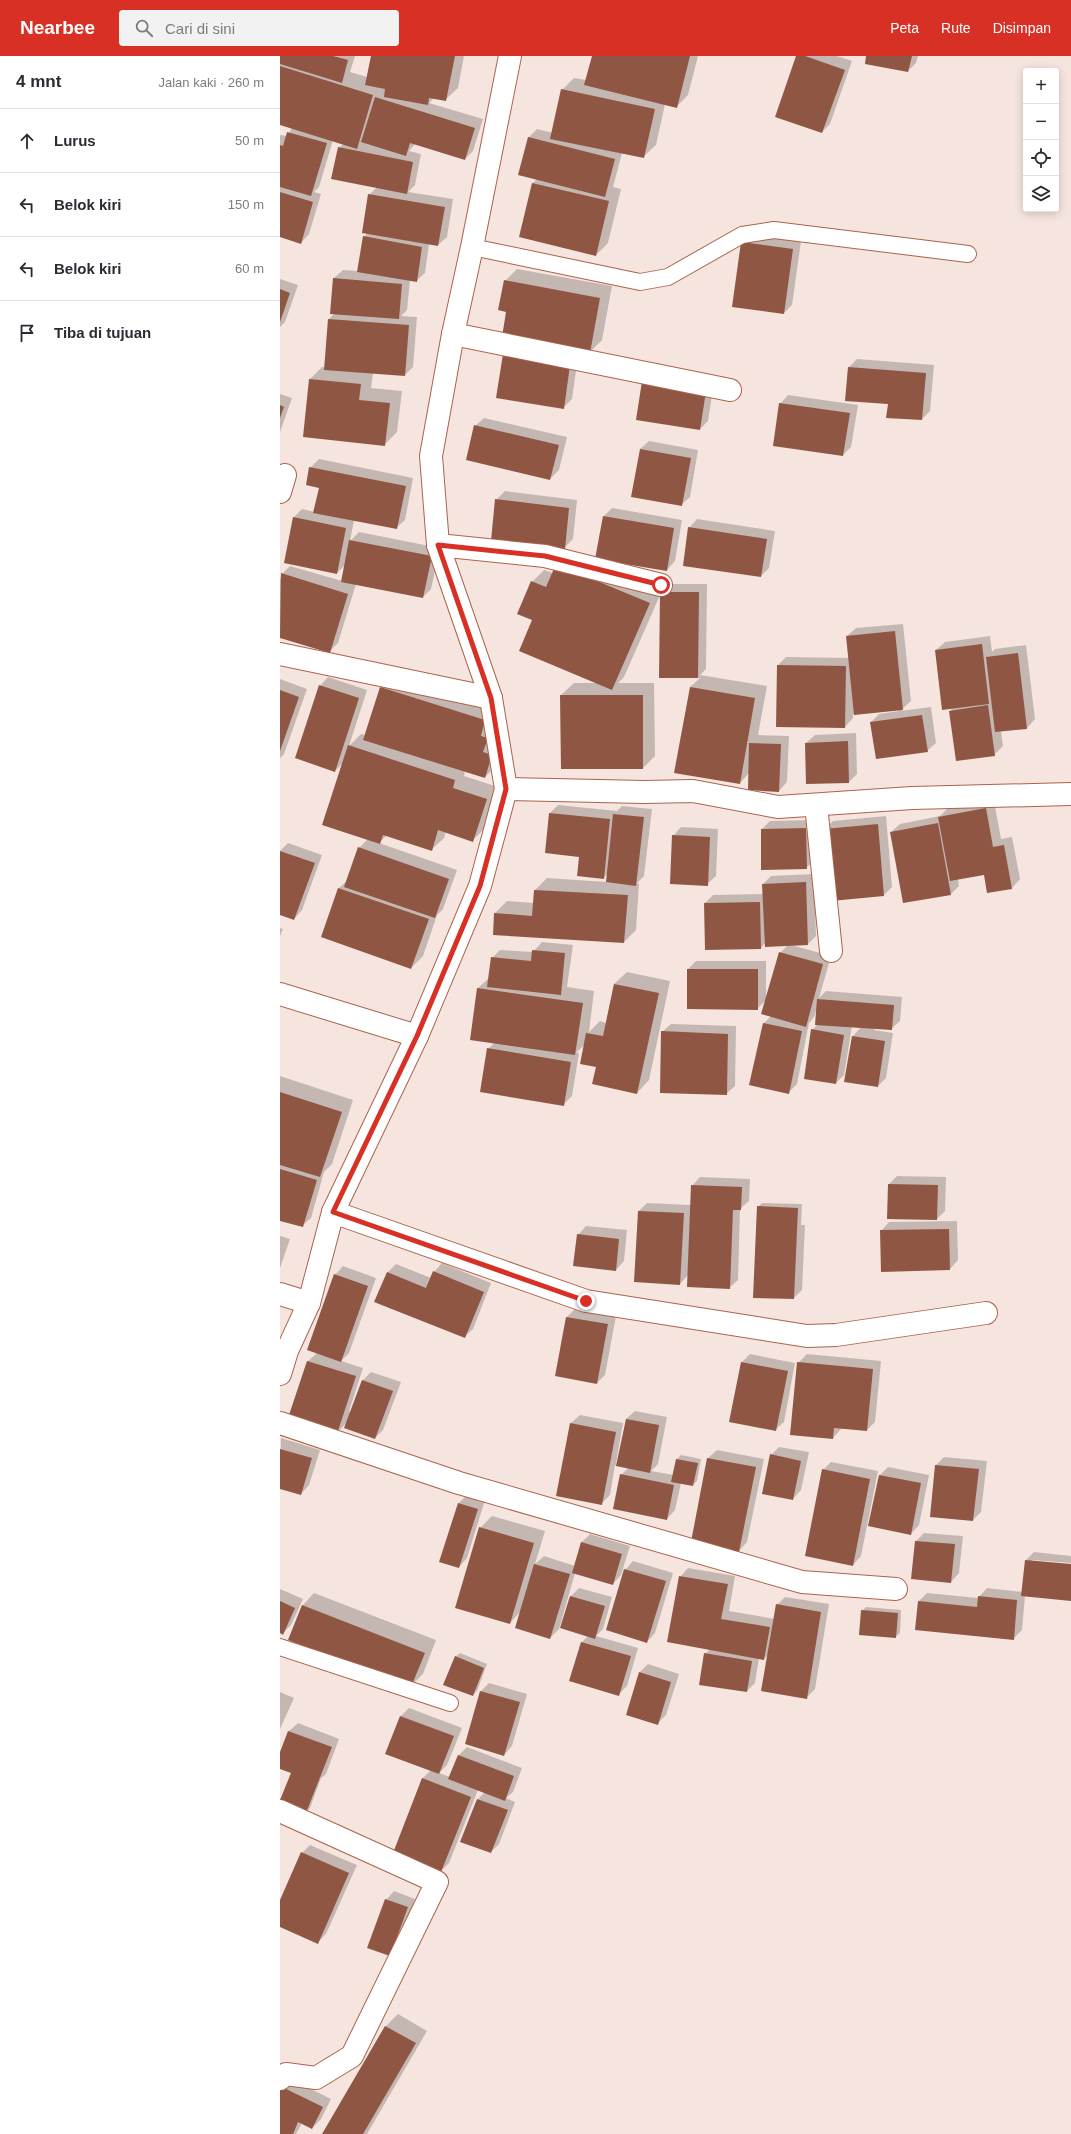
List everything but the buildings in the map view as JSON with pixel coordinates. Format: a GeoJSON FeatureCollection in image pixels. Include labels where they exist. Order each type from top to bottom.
{"type":"FeatureCollection","features":[{"type":"Feature","properties":{"kind":"street"},"geometry":{"type":"LineString","coordinates":[[280,1374],[287,1351],[309,1303],[333,1212],[417,1036],[480,886],[506,789],[491,698],[438,545],[431,456],[453,334],[510,56]]}},
{"type":"Feature","properties":{"kind":"street"},"geometry":{"type":"LineString","coordinates":[[453,334],[730,390]]}},
{"type":"Feature","properties":{"kind":"street"},"geometry":{"type":"LineString","coordinates":[[438,545],[545,556],[661,585]]}},
{"type":"Feature","properties":{"kind":"street"},"geometry":{"type":"LineString","coordinates":[[280,654],[491,698]]}},
{"type":"Feature","properties":{"kind":"street"},"geometry":{"type":"LineString","coordinates":[[506,789],[644,792],[693,791],[778,807],[912,798],[1071,794]]}},
{"type":"Feature","properties":{"kind":"street"},"geometry":{"type":"LineString","coordinates":[[816,805],[831,951]]}},
{"type":"Feature","properties":{"kind":"street"},"geometry":{"type":"LineString","coordinates":[[280,994],[417,1036]]}},
{"type":"Feature","properties":{"kind":"street"},"geometry":{"type":"LineString","coordinates":[[333,1212],[586,1301],[807,1336],[836,1335],[986,1313]]}},
{"type":"Feature","properties":{"kind":"street"},"geometry":{"type":"LineString","coordinates":[[280,1294],[309,1303]]}},
{"type":"Feature","properties":{"kind":"street"},"geometry":{"type":"LineString","coordinates":[[280,1423],[459,1483],[802,1582],[896,1589]]}},
{"type":"Feature","properties":{"kind":"street"},"geometry":{"type":"LineString","coordinates":[[280,1811],[437,1882],[352,2056],[316,2078],[286,2074],[280,2079]]}},
{"type":"Feature","properties":{"kind":"lane"},"geometry":{"type":"LineString","coordinates":[[472,247],[640,282],[668,277],[742,235],[774,230],[968,254]]}},
{"type":"Feature","properties":{"kind":"lane"},"geometry":{"type":"LineString","coordinates":[[280,1647],[450,1703]]}},
{"type":"Feature","properties":{"kind":"route"},"geometry":{"type":"LineString","coordinates":[[586,1301],[333,1212],[417,1036],[480,886],[506,789],[491,698],[438,545],[545,556],[661,585]]}}]}
